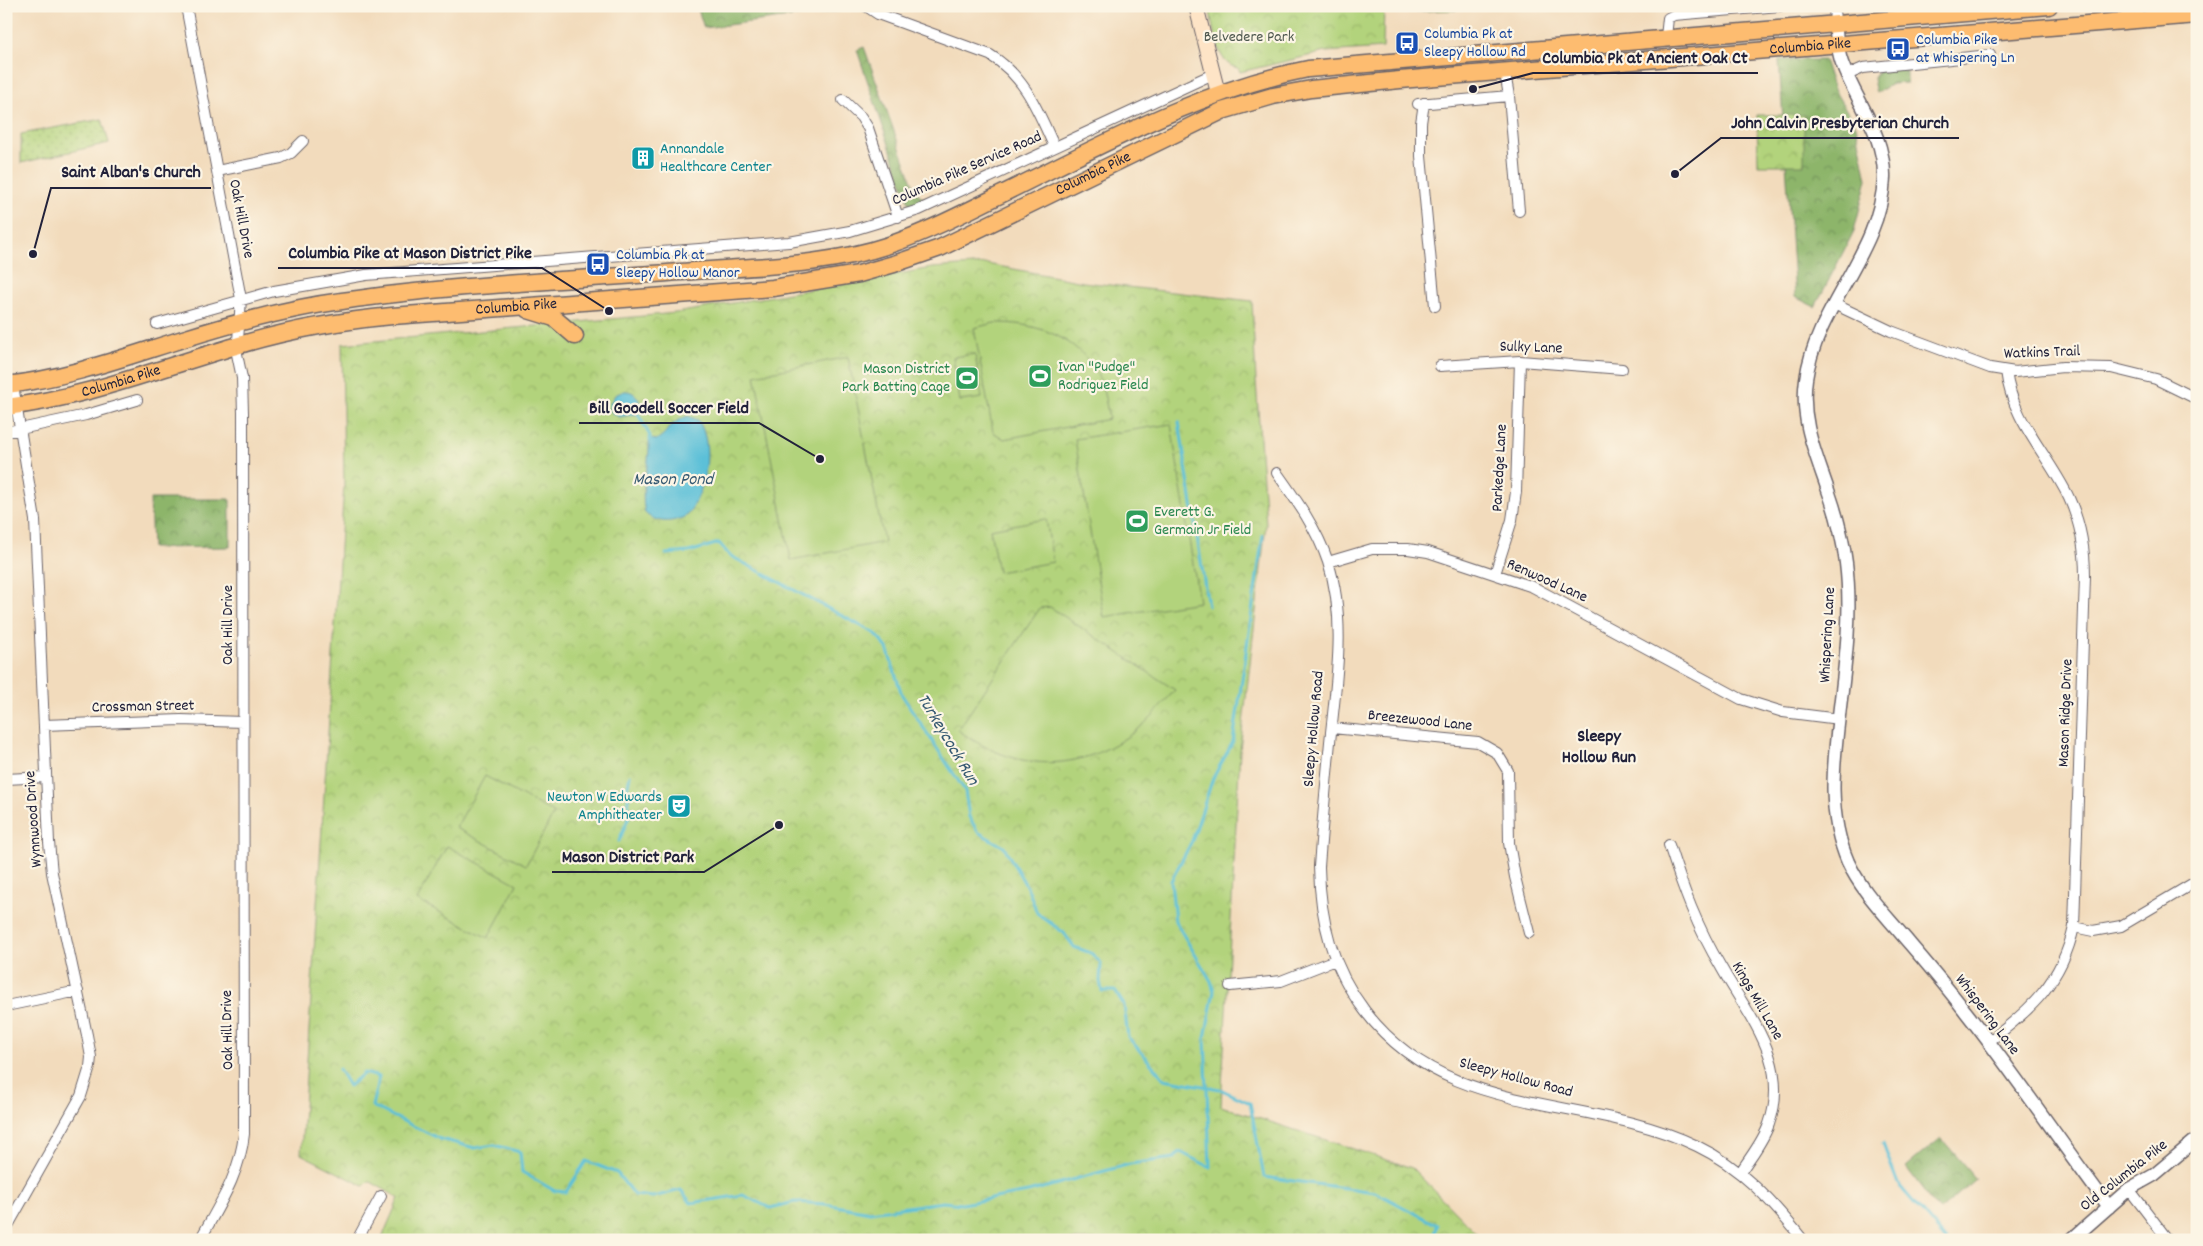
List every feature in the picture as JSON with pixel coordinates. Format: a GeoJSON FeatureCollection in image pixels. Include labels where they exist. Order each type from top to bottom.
{"type":"FeatureCollection","features":[{"type":"Feature","properties":{"kind":"main road"},"geometry":{"type":"LineString","coordinates":[[1196,6],[1222,111]]}},
{"type":"Feature","properties":{"kind":"main road","name":"Columbia Pike"},"geometry":{"type":"LineString","coordinates":[[10,385],[71,374],[204,333],[311,306],[388,295],[770,267],[852,255],[888,245],[931,228],[1055,168],[1218,93],[1285,74],[1343,65],[2049,6]]}},
{"type":"Feature","properties":{"kind":"main road","name":"Columbia Pike"},"geometry":{"type":"LineString","coordinates":[[12,407],[104,387],[237,345],[306,328],[355,320],[773,288],[821,281],[894,264],[940,248],[1222,111],[1273,96],[1311,89],[2197,15]]}},
{"type":"Feature","properties":{"kind":"main road"},"geometry":{"type":"LineString","coordinates":[[514,307],[540,312],[554,318],[575,336]]}},
{"type":"Feature","properties":{"kind":"street","name":"Oak Hill Drive"},"geometry":{"type":"LineString","coordinates":[[186,6],[241,299],[237,345],[242,378],[243,413],[244,1134],[242,1152],[233,1179],[200,1240]]}},
{"type":"Feature","properties":{"kind":"street"},"geometry":{"type":"LineString","coordinates":[[866,6],[878,14],[990,54],[1002,62],[1025,87],[1054,146]]}},
{"type":"Feature","properties":{"kind":"street"},"geometry":{"type":"LineString","coordinates":[[1666,37],[1668,18],[1674,15],[1780,6]]}},
{"type":"Feature","properties":{"kind":"street","name":"Whispering Lane"},"geometry":{"type":"LineString","coordinates":[[1834,6],[1837,44],[1847,76],[1876,135],[1882,155],[1883,192],[1873,226],[1834,304],[1810,359],[1804,401],[1809,441],[1840,529],[1846,568],[1848,632],[1832,778],[1832,803],[1836,824],[1849,863],[1869,896],[1966,1012],[2108,1207]]}},
{"type":"Feature","properties":{"kind":"street"},"geometry":{"type":"LineString","coordinates":[[1847,76],[1863,68],[1990,56]]}},
{"type":"Feature","properties":{"kind":"street"},"geometry":{"type":"LineString","coordinates":[[1504,72],[1509,96],[1519,211]]}},
{"type":"Feature","properties":{"kind":"street","name":"Columbia Pike Service Road"},"geometry":{"type":"LineString","coordinates":[[157,324],[241,299],[322,281],[366,275],[789,242],[850,231],[919,210],[1213,74]]}},
{"type":"Feature","properties":{"kind":"street"},"geometry":{"type":"LineString","coordinates":[[1435,306],[1421,156],[1420,104],[1509,96]]}},
{"type":"Feature","properties":{"kind":"street"},"geometry":{"type":"LineString","coordinates":[[843,100],[861,117],[868,128],[898,217]]}},
{"type":"Feature","properties":{"kind":"street"},"geometry":{"type":"LineString","coordinates":[[217,171],[281,158],[291,154],[303,141]]}},
{"type":"Feature","properties":{"kind":"street","name":"Watkins Trail"},"geometry":{"type":"LineString","coordinates":[[1834,304],[1891,331],[1970,362],[2006,371],[2087,367],[2111,368],[2156,379],[2197,399]]}},
{"type":"Feature","properties":{"kind":"street","name":"Sulky Lane"},"geometry":{"type":"LineString","coordinates":[[1440,366],[1520,361],[1622,370]]}},
{"type":"Feature","properties":{"kind":"street","name":"Parkedge Lane"},"geometry":{"type":"LineString","coordinates":[[1494,574],[1509,530],[1516,492],[1520,361]]}},
{"type":"Feature","properties":{"kind":"street","name":"Mason Ridge Drive"},"geometry":{"type":"LineString","coordinates":[[1988,1042],[2020,1019],[2048,987],[2066,955],[2074,927],[2085,561],[2082,538],[2069,498],[2015,409],[2008,388],[2006,371]]}},
{"type":"Feature","properties":{"kind":"street","name":"Wynnwood Drive"},"geometry":{"type":"LineString","coordinates":[[6,1229],[86,1085],[91,1056],[52,872],[35,520],[21,430],[12,407],[10,385]]}},
{"type":"Feature","properties":{"kind":"street"},"geometry":{"type":"LineString","coordinates":[[6,432],[86,415],[137,400]]}},
{"type":"Feature","properties":{"kind":"street"},"geometry":{"type":"LineString","coordinates":[[1277,473],[1307,516],[1328,562]]}},
{"type":"Feature","properties":{"kind":"street","name":"Renwood Lane"},"geometry":{"type":"LineString","coordinates":[[1328,562],[1372,549],[1408,549],[1428,552],[1533,588],[1560,600],[1740,699],[1783,712],[1839,719]]}},
{"type":"Feature","properties":{"kind":"street","name":"Sleepy Hollow Road"},"geometry":{"type":"LineString","coordinates":[[1328,562],[1339,620],[1339,648],[1319,867],[1320,899],[1324,923],[1335,960],[1354,995],[1373,1022],[1406,1053],[1448,1078],[1495,1094],[1639,1125],[1672,1135],[1698,1146],[1740,1173],[1774,1204],[1803,1240]]}},
{"type":"Feature","properties":{"kind":"street","name":"Crossman Street"},"geometry":{"type":"LineString","coordinates":[[44,724],[181,720],[243,722]]}},
{"type":"Feature","properties":{"kind":"street","name":"Breezewood Lane"},"geometry":{"type":"LineString","coordinates":[[1332,728],[1478,742],[1497,752],[1508,771],[1510,842],[1515,877],[1529,933]]}},
{"type":"Feature","properties":{"kind":"street"},"geometry":{"type":"LineString","coordinates":[[6,779],[46,777]]}},
{"type":"Feature","properties":{"kind":"street","name":"Kings Mill Lane"},"geometry":{"type":"LineString","coordinates":[[1669,845],[1687,903],[1701,933],[1764,1038],[1775,1072],[1775,1105],[1769,1125],[1761,1142],[1740,1173]]}},
{"type":"Feature","properties":{"kind":"street"},"geometry":{"type":"LineString","coordinates":[[2074,927],[2094,931],[2121,926],[2197,881]]}},
{"type":"Feature","properties":{"kind":"street"},"geometry":{"type":"LineString","coordinates":[[1230,986],[1281,981],[1335,960]]}},
{"type":"Feature","properties":{"kind":"street"},"geometry":{"type":"LineString","coordinates":[[6,1006],[78,991]]}},
{"type":"Feature","properties":{"kind":"street","name":"Old Columbia Pike"},"geometry":{"type":"LineString","coordinates":[[2071,1240],[2129,1189],[2154,1174],[2197,1139]]}},
{"type":"Feature","properties":{"kind":"street"},"geometry":{"type":"LineString","coordinates":[[2129,1189],[2168,1240]]}},
{"type":"Feature","properties":{"kind":"street"},"geometry":{"type":"LineString","coordinates":[[357,1240],[381,1196]]}},
{"type":"Feature","properties":{"kind":"green space"},"geometry":{"type":"Polygon","coordinates":[[[697,6],[842,6],[844,10],[704,28],[697,6]]]}},
{"type":"Feature","properties":{"kind":"green space","name":"Belvedere Park"},"geometry":{"type":"Polygon","coordinates":[[[1209,6],[1384,6],[1383,48],[1325,52],[1240,72],[1238,68],[1224,60],[1220,52],[1216,43],[1209,6]]]}},
{"type":"Feature","properties":{"kind":"green space"},"geometry":{"type":"Polygon","coordinates":[[[1387,6],[1459,6],[1456,10],[1387,12],[1387,6]]]}},
{"type":"Feature","properties":{"kind":"green space"},"geometry":{"type":"Polygon","coordinates":[[[864,47],[915,190],[922,198],[932,199],[910,207],[857,50],[864,47]]]}},
{"type":"Feature","properties":{"kind":"green space"},"geometry":{"type":"Polygon","coordinates":[[[1779,60],[1824,60],[1834,90],[1856,126],[1867,179],[1854,231],[1815,307],[1795,297],[1779,60]]]}},
{"type":"Feature","properties":{"kind":"green space"},"geometry":{"type":"Polygon","coordinates":[[[1907,67],[1907,83],[1892,84],[1876,93],[1873,79],[1879,71],[1907,67]]]}},
{"type":"Feature","properties":{"kind":"green space"},"geometry":{"type":"Polygon","coordinates":[[[1757,115],[1804,115],[1804,165],[1758,165],[1757,115]]]}},
{"type":"Feature","properties":{"kind":"green space"},"geometry":{"type":"Polygon","coordinates":[[[102,119],[109,143],[21,163],[21,134],[102,119]]]}},
{"type":"Feature","properties":{"kind":"green space"},"geometry":{"type":"Polygon","coordinates":[[[987,264],[1083,282],[1252,301],[1266,524],[1240,750],[1221,1106],[1412,1168],[1483,1240],[381,1240],[399,1198],[369,1181],[364,1186],[301,1154],[344,485],[342,344],[676,313],[932,268],[987,264]]]}},
{"type":"Feature","properties":{"kind":"green space","name":"Ivan \"Pudge\" Rodriguez Field"},"geometry":{"type":"Polygon","coordinates":[[[994,323],[1008,323],[1036,328],[1062,338],[1073,346],[1093,367],[1099,379],[1104,392],[1109,419],[1004,439],[993,432],[974,328],[994,323]]]}},
{"type":"Feature","properties":{"kind":"green space","name":"Mason District Park Batting Cage"},"geometry":{"type":"Polygon","coordinates":[[[975,354],[982,398],[960,401],[953,357],[975,354]]]}},
{"type":"Feature","properties":{"kind":"green space"},"geometry":{"type":"Polygon","coordinates":[[[848,357],[884,542],[791,560],[755,375],[848,357]]]}},
{"type":"Feature","properties":{"kind":"green space","name":"Everett G. Germain Jr Field"},"geometry":{"type":"Polygon","coordinates":[[[1171,424],[1199,602],[1104,617],[1075,439],[1171,424]]]}},
{"type":"Feature","properties":{"kind":"green space"},"geometry":{"type":"Polygon","coordinates":[[[150,499],[230,499],[230,547],[152,548],[150,499]]]}},
{"type":"Feature","properties":{"kind":"green space"},"geometry":{"type":"Polygon","coordinates":[[[1046,519],[1053,562],[998,572],[990,529],[1046,519]]]}},
{"type":"Feature","properties":{"kind":"green space"},"geometry":{"type":"Polygon","coordinates":[[[1050,607],[1175,690],[1144,724],[1122,740],[1099,752],[1076,760],[1052,763],[1029,761],[1005,755],[981,745],[958,730],[1040,608],[1050,607]]]}},
{"type":"Feature","properties":{"kind":"green space"},"geometry":{"type":"Polygon","coordinates":[[[485,776],[554,813],[526,865],[456,828],[485,776]]]}},
{"type":"Feature","properties":{"kind":"green space"},"geometry":{"type":"Polygon","coordinates":[[[447,846],[517,884],[488,938],[417,900],[447,846]]]}},
{"type":"Feature","properties":{"kind":"green space"},"geometry":{"type":"Polygon","coordinates":[[[1941,1138],[1976,1179],[1939,1211],[1906,1167],[1941,1138]]]}},
{"type":"Feature","properties":{"kind":"water"},"geometry":{"type":"Polygon","coordinates":[[[629,391],[638,398],[640,406],[638,414],[619,417],[612,413],[609,405],[615,395],[629,391]]]}},
{"type":"Feature","properties":{"kind":"water","name":"Mason Pond"},"geometry":{"type":"Polygon","coordinates":[[[688,416],[698,420],[706,442],[707,456],[703,483],[693,507],[686,516],[671,521],[660,521],[649,517],[645,513],[643,504],[649,442],[651,439],[656,440],[661,437],[673,425],[688,416]]]}},
{"type":"Feature","properties":{"kind":"waterway"},"geometry":{"type":"LineString","coordinates":[[638,414],[650,436],[650,441]]}},
{"type":"Feature","properties":{"kind":"waterway"},"geometry":{"type":"LineString","coordinates":[[1179,422],[1208,606]]}},
{"type":"Feature","properties":{"kind":"waterway"},"geometry":{"type":"LineString","coordinates":[[339,1069],[349,1086],[364,1073],[379,1077],[372,1106],[440,1139],[475,1148],[494,1145],[520,1152],[522,1172],[555,1191],[566,1192],[586,1161],[617,1173],[634,1195],[653,1197],[681,1190],[691,1203],[743,1195],[770,1208],[795,1202],[825,1204],[870,1212],[943,1202],[962,1204],[1028,1192],[1130,1164],[1174,1158],[1180,1152],[1210,1167],[1205,1038],[1214,991],[1211,981],[1175,921],[1171,881],[1192,841],[1213,778],[1233,742],[1263,535]]}},
{"type":"Feature","properties":{"kind":"waterway","name":"Turkeycock Run"},"geometry":{"type":"LineString","coordinates":[[666,554],[689,552],[719,543],[729,555],[876,634],[887,648],[902,695],[965,791],[969,817],[978,832],[1004,847],[1029,891],[1037,913],[1064,933],[1074,947],[1091,953],[1101,963],[1100,981],[1102,991],[1115,991],[1124,1005],[1128,1037],[1164,1079],[1220,1089],[1250,1103],[1264,1177],[1375,1192],[1437,1225],[1434,1240]]}},
{"type":"Feature","properties":{"kind":"waterway"},"geometry":{"type":"LineString","coordinates":[[619,841],[630,814],[627,790],[630,775]]}},
{"type":"Feature","properties":{"kind":"waterway","name":"Turkeycock Run"},"geometry":{"type":"LineString","coordinates":[[1883,1144],[1898,1184],[1946,1240]]}},
{"type":"Feature","properties":{"kind":"place","name":"Columbia Pk at Sleepy Hollow Rd"},"geometry":{"type":"Point","coordinates":[1407,43]}},
{"type":"Feature","properties":{"kind":"place","name":"Columbia Pike at Whispering Ln"},"geometry":{"type":"Point","coordinates":[1898,49]}},
{"type":"Feature","properties":{"kind":"place","name":"Columbia Pk at Ancient Oak Ct"},"geometry":{"type":"Point","coordinates":[1473,89]}},
{"type":"Feature","properties":{"kind":"place","name":"Annandale Healthcare Center"},"geometry":{"type":"Point","coordinates":[643,158]}},
{"type":"Feature","properties":{"kind":"place","name":"John Calvin Presbyterian Church"},"geometry":{"type":"Point","coordinates":[1675,174]}},
{"type":"Feature","properties":{"kind":"place","name":"Saint Alban's Church"},"geometry":{"type":"Point","coordinates":[33,254]}},
{"type":"Feature","properties":{"kind":"place","name":"Columbia Pk at Sleepy Hollow Manor"},"geometry":{"type":"Point","coordinates":[598,264]}},
{"type":"Feature","properties":{"kind":"place","name":"Columbia Pike at Mason District Pike"},"geometry":{"type":"Point","coordinates":[609,311]}},
{"type":"Feature","properties":{"kind":"place","name":"Ivan \"Pudge\" Rodriguez Field"},"geometry":{"type":"Point","coordinates":[1040,376]}},
{"type":"Feature","properties":{"kind":"place","name":"Mason District Park Batting Cage"},"geometry":{"type":"Point","coordinates":[967,378]}},
{"type":"Feature","properties":{"kind":"place","name":"Bill Goodell Soccer Field"},"geometry":{"type":"Point","coordinates":[820,459]}},
{"type":"Feature","properties":{"kind":"place","name":"Everett G. Germain Jr Field"},"geometry":{"type":"Point","coordinates":[1137,521]}},
{"type":"Feature","properties":{"kind":"place","name":"Newton W Edwards Amphitheater"},"geometry":{"type":"Point","coordinates":[679,806]}},
{"type":"Feature","properties":{"kind":"place","name":"Mason District Park"},"geometry":{"type":"Point","coordinates":[779,825]}},
{"type":"Feature","properties":{"kind":"district","name":"Sleepy Hollow Run"},"geometry":{"type":"Point","coordinates":[1599,748]}}]}
